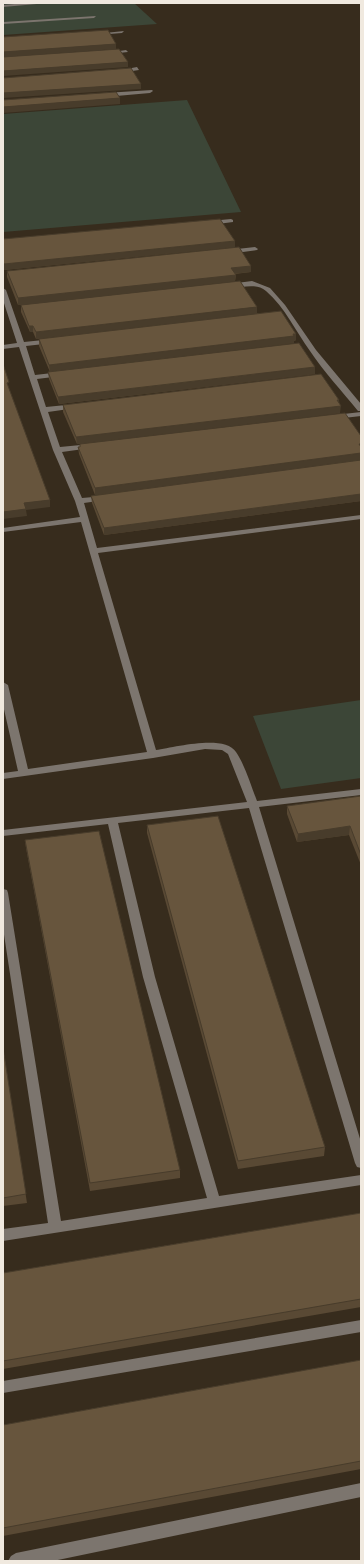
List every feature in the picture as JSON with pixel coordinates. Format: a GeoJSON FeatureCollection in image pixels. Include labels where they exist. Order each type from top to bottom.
{"type":"FeatureCollection","features":[{"type":"Feature","properties":{"kind":"street"},"geometry":{"type":"LineString","coordinates":[[3,6],[46,3]]}},
{"type":"Feature","properties":{"kind":"street"},"geometry":{"type":"LineString","coordinates":[[3,23],[94,17]]}},
{"type":"Feature","properties":{"kind":"street"},"geometry":{"type":"LineString","coordinates":[[90,34],[122,32]]}},
{"type":"Feature","properties":{"kind":"street"},"geometry":{"type":"LineString","coordinates":[[103,53],[126,51]]}},
{"type":"Feature","properties":{"kind":"street"},"geometry":{"type":"LineString","coordinates":[[113,71],[137,70]]}},
{"type":"Feature","properties":{"kind":"street"},"geometry":{"type":"LineString","coordinates":[[96,95],[150,91]]}},
{"type":"Feature","properties":{"kind":"street"},"geometry":{"type":"LineString","coordinates":[[199,224],[231,221]]}},
{"type":"Feature","properties":{"kind":"street"},"geometry":{"type":"LineString","coordinates":[[224,252],[255,249]]}},
{"type":"Feature","properties":{"kind":"street"},"geometry":{"type":"LineString","coordinates":[[221,287],[252,283],[264,286],[277,298],[285,313],[330,376],[361,409]]}},
{"type":"Feature","properties":{"kind":"street"},"geometry":{"type":"LineString","coordinates":[[3,290],[23,344],[57,450],[79,501],[153,755]]}},
{"type":"Feature","properties":{"kind":"street"},"geometry":{"type":"LineString","coordinates":[[10,309],[18,308]]}},
{"type":"Feature","properties":{"kind":"street"},"geometry":{"type":"LineString","coordinates":[[3,347],[62,340]]}},
{"type":"Feature","properties":{"kind":"street"},"geometry":{"type":"LineString","coordinates":[[301,346],[309,345]]}},
{"type":"Feature","properties":{"kind":"street"},"geometry":{"type":"LineString","coordinates":[[33,377],[72,373]]}},
{"type":"Feature","properties":{"kind":"street"},"geometry":{"type":"LineString","coordinates":[[44,410],[84,406]]}},
{"type":"Feature","properties":{"kind":"street"},"geometry":{"type":"LineString","coordinates":[[330,418],[361,414]]}},
{"type":"Feature","properties":{"kind":"street"},"geometry":{"type":"LineString","coordinates":[[57,450],[96,446]]}},
{"type":"Feature","properties":{"kind":"street"},"geometry":{"type":"LineString","coordinates":[[79,501],[111,497]]}},
{"type":"Feature","properties":{"kind":"street"},"geometry":{"type":"LineString","coordinates":[[93,551],[361,517]]}},
{"type":"Feature","properties":{"kind":"street"},"geometry":{"type":"LineString","coordinates":[[3,530],[84,519]]}},
{"type":"Feature","properties":{"kind":"street"},"geometry":{"type":"LineString","coordinates":[[3,685],[24,773]]}},
{"type":"Feature","properties":{"kind":"street"},"geometry":{"type":"LineString","coordinates":[[3,776],[153,755],[205,746],[226,746],[232,753],[253,804],[361,1163]]}},
{"type":"Feature","properties":{"kind":"street"},"geometry":{"type":"LineString","coordinates":[[3,834],[361,792]]}},
{"type":"Feature","properties":{"kind":"street"},"geometry":{"type":"LineString","coordinates":[[112,822],[148,977],[214,1202]]}},
{"type":"Feature","properties":{"kind":"street"},"geometry":{"type":"LineString","coordinates":[[3,893],[55,1227]]}},
{"type":"Feature","properties":{"kind":"street"},"geometry":{"type":"LineString","coordinates":[[3,1235],[361,1180]]}},
{"type":"Feature","properties":{"kind":"street"},"geometry":{"type":"LineString","coordinates":[[3,1387],[361,1326]]}},
{"type":"Feature","properties":{"kind":"street"},"geometry":{"type":"LineString","coordinates":[[16,1561],[361,1490]]}},
{"type":"Feature","properties":{"kind":"green space"},"geometry":{"type":"Polygon","coordinates":[[[3,3],[134,3],[157,24],[3,35],[3,3]]]}},
{"type":"Feature","properties":{"kind":"green space"},"geometry":{"type":"Polygon","coordinates":[[[187,100],[241,212],[3,232],[3,114],[187,100]]]}},
{"type":"Feature","properties":{"kind":"green space"},"geometry":{"type":"Polygon","coordinates":[[[361,700],[361,778],[281,789],[253,716],[361,700]]]}},
{"type":"Feature","properties":{"kind":"building"},"geometry":{"type":"Polygon","coordinates":[[[108,30],[116,44],[3,52],[3,37],[108,30]]]}},
{"type":"Feature","properties":{"kind":"building"},"geometry":{"type":"Polygon","coordinates":[[[119,49],[128,62],[3,71],[3,57],[119,49]]]}},
{"type":"Feature","properties":{"kind":"building"},"geometry":{"type":"Polygon","coordinates":[[[131,68],[141,84],[3,93],[3,78],[131,68]]]}},
{"type":"Feature","properties":{"kind":"building"},"geometry":{"type":"Polygon","coordinates":[[[116,92],[120,98],[3,107],[3,100],[116,92]]]}},
{"type":"Feature","properties":{"kind":"building"},"geometry":{"type":"Polygon","coordinates":[[[220,219],[235,241],[4,264],[3,262],[3,239],[220,219]]]}},
{"type":"Feature","properties":{"kind":"building"},"geometry":{"type":"Polygon","coordinates":[[[239,247],[251,266],[231,268],[236,275],[18,298],[7,271],[239,247]]]}},
{"type":"Feature","properties":{"kind":"building"},"geometry":{"type":"Polygon","coordinates":[[[240,281],[257,307],[36,332],[33,326],[29,326],[21,305],[240,281]]]}},
{"type":"Feature","properties":{"kind":"building"},"geometry":{"type":"Polygon","coordinates":[[[281,311],[296,334],[293,334],[294,336],[49,365],[39,339],[281,311]]]}},
{"type":"Feature","properties":{"kind":"building"},"geometry":{"type":"Polygon","coordinates":[[[299,343],[315,367],[58,397],[48,372],[299,343]]]}},
{"type":"Feature","properties":{"kind":"building"},"geometry":{"type":"Polygon","coordinates":[[[3,364],[9,382],[7,383],[50,500],[24,503],[26,509],[3,512],[3,364]]]}},
{"type":"Feature","properties":{"kind":"building"},"geometry":{"type":"Polygon","coordinates":[[[321,374],[339,400],[337,400],[341,406],[76,437],[63,405],[321,374]]]}},
{"type":"Feature","properties":{"kind":"building"},"geometry":{"type":"Polygon","coordinates":[[[345,413],[361,436],[361,444],[359,444],[361,447],[361,453],[95,488],[78,447],[80,447],[80,444],[345,413]]]}},
{"type":"Feature","properties":{"kind":"building"},"geometry":{"type":"Polygon","coordinates":[[[361,460],[361,494],[104,528],[91,496],[361,460]]]}},
{"type":"Feature","properties":{"kind":"building"},"geometry":{"type":"Polygon","coordinates":[[[361,796],[361,855],[350,826],[298,834],[287,806],[361,796]]]}},
{"type":"Feature","properties":{"kind":"building"},"geometry":{"type":"Polygon","coordinates":[[[218,816],[325,1147],[238,1161],[147,825],[218,816]]]}},
{"type":"Feature","properties":{"kind":"building"},"geometry":{"type":"Polygon","coordinates":[[[99,831],[180,1170],[90,1183],[25,840],[99,831]]]}},
{"type":"Feature","properties":{"kind":"building"},"geometry":{"type":"Polygon","coordinates":[[[3,1048],[26,1194],[3,1198],[3,1048]]]}},
{"type":"Feature","properties":{"kind":"building"},"geometry":{"type":"Polygon","coordinates":[[[361,1213],[361,1299],[3,1361],[3,1273],[361,1213]]]}},
{"type":"Feature","properties":{"kind":"building"},"geometry":{"type":"Polygon","coordinates":[[[361,1360],[361,1461],[3,1528],[3,1425],[361,1360]]]}}]}
